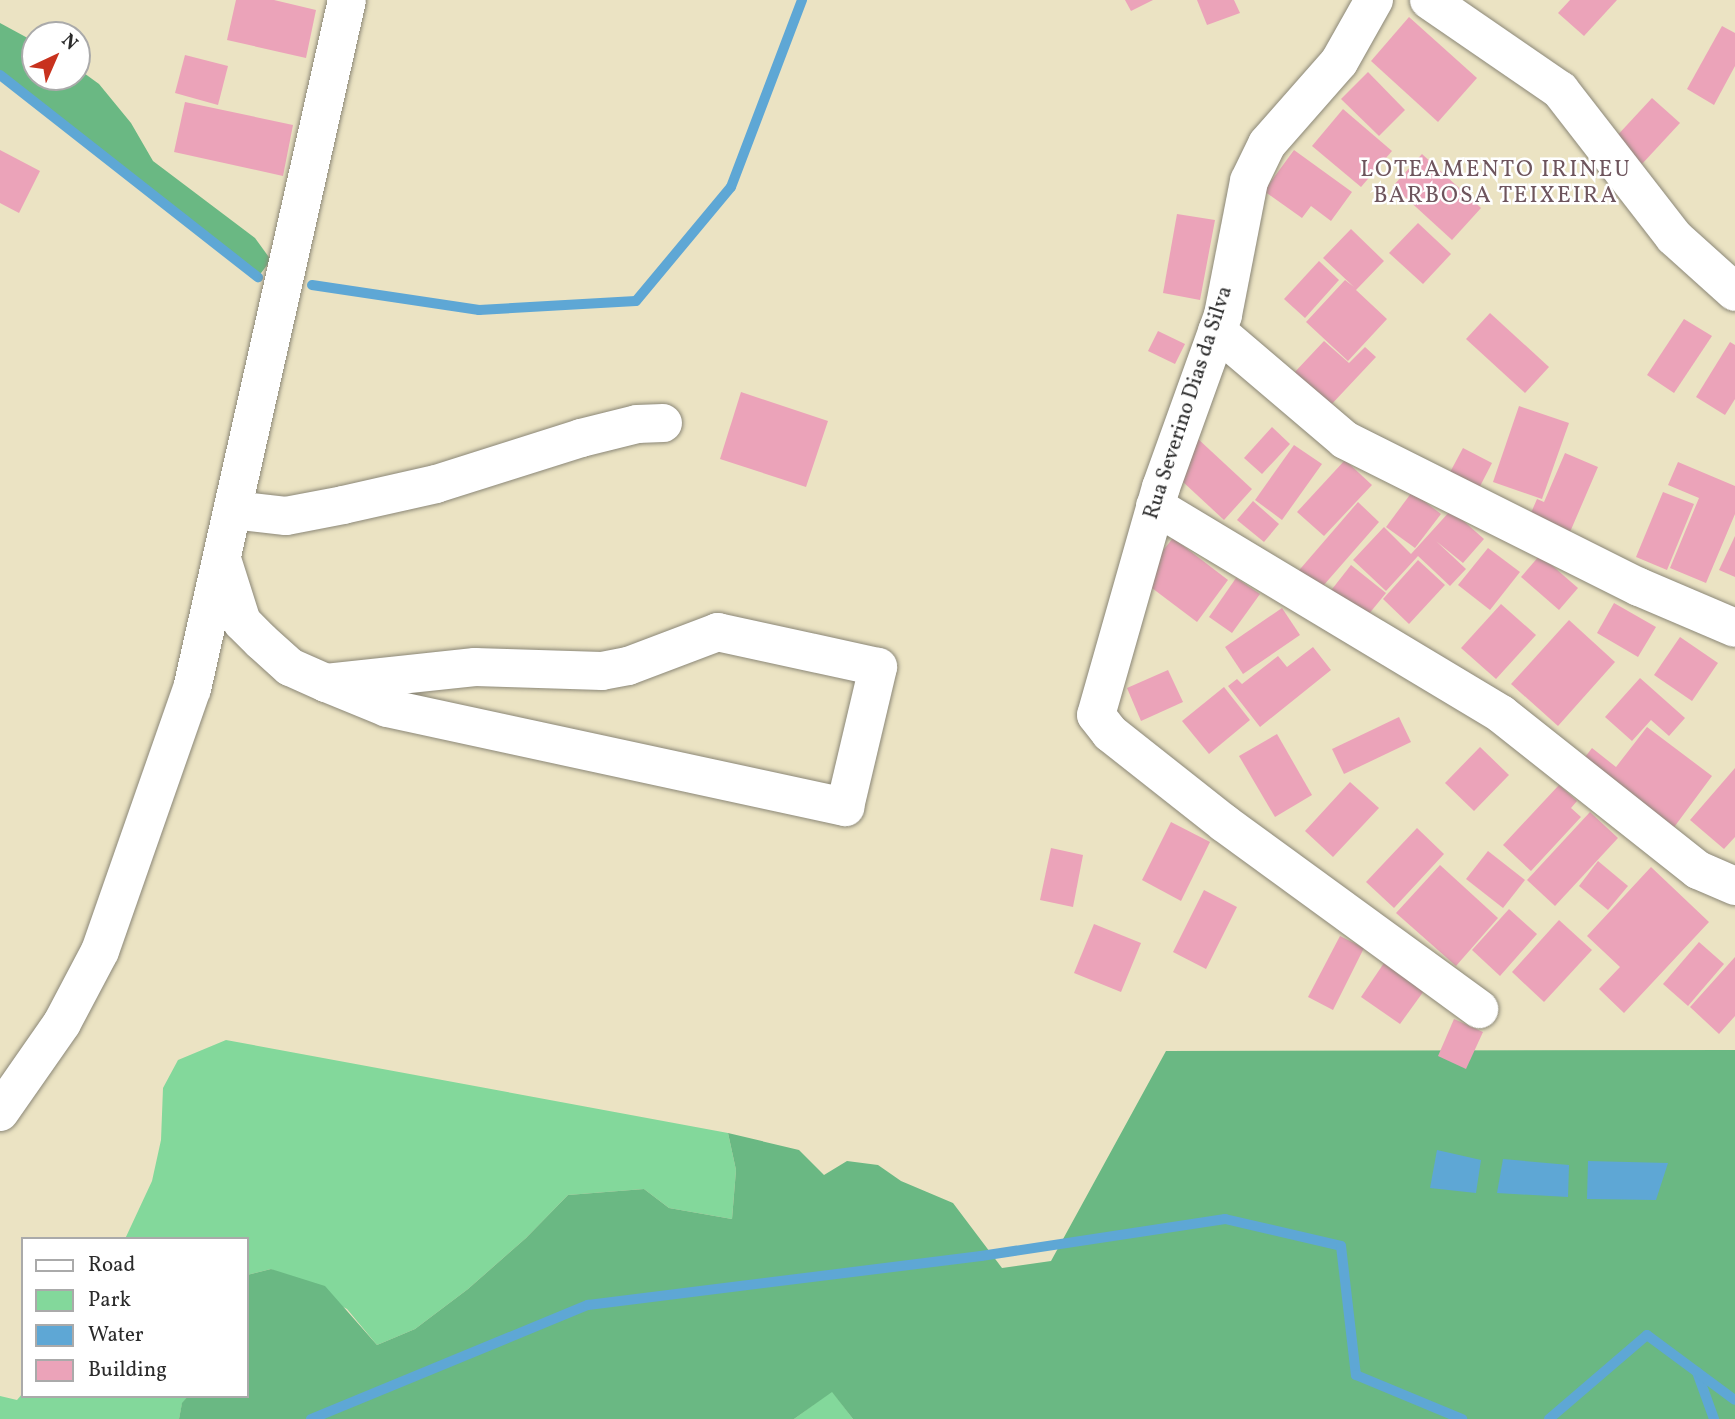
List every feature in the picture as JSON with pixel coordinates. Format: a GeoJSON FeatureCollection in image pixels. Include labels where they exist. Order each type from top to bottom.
{"type":"FeatureCollection","features":[{"type":"Feature","properties":{"kind":"street"},"geometry":{"type":"LineString","coordinates":[[0,1112],[62,1023],[100,951],[192,689],[347,0]]}},
{"type":"Feature","properties":{"kind":"street","name":"Rua Severino Dias da Silva"},"geometry":{"type":"LineString","coordinates":[[1374,0],[1339,62],[1267,144],[1249,181],[1217,331],[1155,506],[1096,715],[1110,733],[1224,823],[1479,1009]]}},
{"type":"Feature","properties":{"kind":"street"},"geometry":{"type":"LineString","coordinates":[[1429,0],[1560,90],[1674,237],[1735,292]]}},
{"type":"Feature","properties":{"kind":"street"},"geometry":{"type":"LineString","coordinates":[[1217,331],[1345,440],[1639,587],[1735,628]]}},
{"type":"Feature","properties":{"kind":"street"},"geometry":{"type":"LineString","coordinates":[[233,510],[286,516],[343,505],[436,484],[581,438],[637,424],[663,423]]}},
{"type":"Feature","properties":{"kind":"street"},"geometry":{"type":"LineString","coordinates":[[1155,506],[1501,714],[1699,870],[1735,886]]}},
{"type":"Feature","properties":{"kind":"street"},"geometry":{"type":"LineString","coordinates":[[222,559],[242,622],[290,667],[326,684],[387,708],[845,807],[878,667],[718,632],[628,666],[602,671],[475,667],[326,684]]}},
{"type":"Feature","properties":{"kind":"green space"},"geometry":{"type":"Polygon","coordinates":[[[0,23],[21,34],[21,91],[91,91],[91,78],[131,123],[153,161],[255,238],[271,260],[258,277],[0,75],[0,23]]]}},
{"type":"Feature","properties":{"kind":"green space"},"geometry":{"type":"Polygon","coordinates":[[[226,1040],[728,1133],[736,1170],[732,1219],[669,1208],[644,1189],[568,1195],[526,1238],[468,1289],[415,1329],[377,1345],[347,1309],[271,1269],[248,1275],[248,1237],[126,1237],[152,1181],[161,1140],[163,1088],[178,1060],[226,1040]]]}},
{"type":"Feature","properties":{"kind":"green space"},"geometry":{"type":"Polygon","coordinates":[[[1735,1050],[1735,1419],[853,1419],[832,1392],[794,1419],[179,1419],[182,1403],[186,1398],[248,1398],[248,1275],[271,1269],[325,1286],[377,1345],[415,1329],[468,1289],[526,1238],[568,1195],[644,1189],[669,1208],[732,1219],[736,1170],[728,1133],[799,1150],[824,1175],[847,1161],[878,1165],[901,1181],[953,1203],[1002,1268],[1051,1261],[1166,1051],[1735,1050]]]}},
{"type":"Feature","properties":{"kind":"green space"},"geometry":{"type":"Polygon","coordinates":[[[832,1391],[853,1419],[794,1419],[832,1391]]]}},
{"type":"Feature","properties":{"kind":"green space"},"geometry":{"type":"Polygon","coordinates":[[[21,1395],[21,1398],[186,1398],[182,1404],[179,1419],[0,1419],[0,1396],[17,1400],[21,1395]]]}},
{"type":"Feature","properties":{"kind":"water"},"geometry":{"type":"Polygon","coordinates":[[[1437,1150],[1481,1160],[1476,1193],[1430,1188],[1437,1150]]]}},
{"type":"Feature","properties":{"kind":"water"},"geometry":{"type":"Polygon","coordinates":[[[1503,1159],[1569,1165],[1568,1197],[1497,1193],[1503,1159]]]}},
{"type":"Feature","properties":{"kind":"water"},"geometry":{"type":"Polygon","coordinates":[[[1588,1161],[1668,1163],[1656,1200],[1587,1199],[1588,1161]]]}},
{"type":"Feature","properties":{"kind":"building"},"geometry":{"type":"Polygon","coordinates":[[[236,0],[274,0],[316,10],[306,58],[227,40],[236,0]]]}},
{"type":"Feature","properties":{"kind":"building"},"geometry":{"type":"Polygon","coordinates":[[[1125,0],[1153,0],[1131,11],[1125,0]]]}},
{"type":"Feature","properties":{"kind":"building"},"geometry":{"type":"Polygon","coordinates":[[[1197,0],[1234,0],[1240,13],[1207,25],[1197,0]]]}},
{"type":"Feature","properties":{"kind":"building"},"geometry":{"type":"Polygon","coordinates":[[[1570,0],[1617,0],[1584,36],[1558,13],[1570,0]]]}},
{"type":"Feature","properties":{"kind":"building"},"geometry":{"type":"Polygon","coordinates":[[[1409,17],[1477,78],[1438,122],[1371,61],[1409,17]]]}},
{"type":"Feature","properties":{"kind":"building"},"geometry":{"type":"Polygon","coordinates":[[[1722,26],[1735,33],[1735,66],[1714,105],[1687,89],[1722,26]]]}},
{"type":"Feature","properties":{"kind":"building"},"geometry":{"type":"Polygon","coordinates":[[[185,55],[228,66],[218,105],[175,93],[185,55]]]}},
{"type":"Feature","properties":{"kind":"building"},"geometry":{"type":"Polygon","coordinates":[[[1368,72],[1405,110],[1379,136],[1341,99],[1368,72]]]}},
{"type":"Feature","properties":{"kind":"building"},"geometry":{"type":"Polygon","coordinates":[[[1652,98],[1680,123],[1642,164],[1614,139],[1652,98]]]}},
{"type":"Feature","properties":{"kind":"building"},"geometry":{"type":"Polygon","coordinates":[[[185,102],[293,125],[283,176],[174,152],[185,102]]]}},
{"type":"Feature","properties":{"kind":"building"},"geometry":{"type":"Polygon","coordinates":[[[1343,109],[1392,151],[1361,187],[1312,146],[1343,109]]]}},
{"type":"Feature","properties":{"kind":"building"},"geometry":{"type":"Polygon","coordinates":[[[0,150],[40,171],[19,213],[0,203],[0,150]]]}},
{"type":"Feature","properties":{"kind":"building"},"geometry":{"type":"Polygon","coordinates":[[[1294,150],[1352,192],[1331,221],[1311,206],[1302,218],[1264,191],[1294,150]]]}},
{"type":"Feature","properties":{"kind":"building"},"geometry":{"type":"Polygon","coordinates":[[[1422,154],[1481,208],[1452,240],[1393,186],[1422,154]]]}},
{"type":"Feature","properties":{"kind":"building"},"geometry":{"type":"Polygon","coordinates":[[[1177,214],[1215,220],[1200,300],[1163,293],[1177,214]]]}},
{"type":"Feature","properties":{"kind":"building"},"geometry":{"type":"Polygon","coordinates":[[[1418,223],[1451,254],[1423,284],[1389,253],[1418,223]]]}},
{"type":"Feature","properties":{"kind":"building"},"geometry":{"type":"Polygon","coordinates":[[[1351,229],[1384,261],[1356,290],[1387,319],[1348,361],[1306,322],[1345,280],[1354,287],[1323,258],[1351,229]]]}},
{"type":"Feature","properties":{"kind":"building"},"geometry":{"type":"Polygon","coordinates":[[[1319,261],[1339,280],[1305,318],[1284,299],[1319,261]]]}},
{"type":"Feature","properties":{"kind":"building"},"geometry":{"type":"Polygon","coordinates":[[[1490,313],[1549,367],[1525,393],[1466,339],[1490,313]]]}},
{"type":"Feature","properties":{"kind":"building"},"geometry":{"type":"Polygon","coordinates":[[[1684,319],[1712,336],[1674,393],[1647,375],[1684,319]]]}},
{"type":"Feature","properties":{"kind":"building"},"geometry":{"type":"Polygon","coordinates":[[[1158,331],[1185,344],[1175,364],[1148,351],[1158,331]]]}},
{"type":"Feature","properties":{"kind":"building"},"geometry":{"type":"Polygon","coordinates":[[[1324,341],[1349,363],[1365,347],[1376,357],[1329,407],[1293,374],[1324,341]]]}},
{"type":"Feature","properties":{"kind":"building"},"geometry":{"type":"Polygon","coordinates":[[[1730,342],[1735,345],[1735,399],[1725,415],[1696,397],[1730,342]]]}},
{"type":"Feature","properties":{"kind":"building"},"geometry":{"type":"Polygon","coordinates":[[[741,392],[828,421],[806,487],[720,459],[741,392]]]}},
{"type":"Feature","properties":{"kind":"building"},"geometry":{"type":"Polygon","coordinates":[[[1519,406],[1569,423],[1542,499],[1493,482],[1519,406]]]}},
{"type":"Feature","properties":{"kind":"building"},"geometry":{"type":"Polygon","coordinates":[[[1272,427],[1290,444],[1262,474],[1244,458],[1272,427]]]}},
{"type":"Feature","properties":{"kind":"building"},"geometry":{"type":"Polygon","coordinates":[[[1197,438],[1252,489],[1224,520],[1169,469],[1197,438]]]}},
{"type":"Feature","properties":{"kind":"building"},"geometry":{"type":"Polygon","coordinates":[[[1294,445],[1322,464],[1282,520],[1255,500],[1294,445]]]}},
{"type":"Feature","properties":{"kind":"building"},"geometry":{"type":"Polygon","coordinates":[[[1463,448],[1492,463],[1477,492],[1448,476],[1463,448]]]}},
{"type":"Feature","properties":{"kind":"building"},"geometry":{"type":"Polygon","coordinates":[[[1565,453],[1598,467],[1567,539],[1527,522],[1537,499],[1544,502],[1565,453]]]}},
{"type":"Feature","properties":{"kind":"building"},"geometry":{"type":"Polygon","coordinates":[[[1345,460],[1372,485],[1324,536],[1297,512],[1345,460]]]}},
{"type":"Feature","properties":{"kind":"building"},"geometry":{"type":"Polygon","coordinates":[[[1678,462],[1735,486],[1735,514],[1706,583],[1670,568],[1699,498],[1668,485],[1678,462]]]}},
{"type":"Feature","properties":{"kind":"building"},"geometry":{"type":"Polygon","coordinates":[[[1412,492],[1441,514],[1415,548],[1386,527],[1412,492]]]}},
{"type":"Feature","properties":{"kind":"building"},"geometry":{"type":"Polygon","coordinates":[[[1663,492],[1694,504],[1667,570],[1636,557],[1663,492]]]}},
{"type":"Feature","properties":{"kind":"building"},"geometry":{"type":"Polygon","coordinates":[[[1253,501],[1279,524],[1264,542],[1237,520],[1253,501]]]}},
{"type":"Feature","properties":{"kind":"building"},"geometry":{"type":"Polygon","coordinates":[[[1358,502],[1379,522],[1316,594],[1295,575],[1358,502]]]}},
{"type":"Feature","properties":{"kind":"building"},"geometry":{"type":"Polygon","coordinates":[[[1451,510],[1484,539],[1463,563],[1436,541],[1466,569],[1450,586],[1418,556],[1386,591],[1353,560],[1384,527],[1411,554],[1451,510]]]}},
{"type":"Feature","properties":{"kind":"building"},"geometry":{"type":"Polygon","coordinates":[[[1735,536],[1735,577],[1719,570],[1735,536]]]}},
{"type":"Feature","properties":{"kind":"building"},"geometry":{"type":"Polygon","coordinates":[[[1173,538],[1228,580],[1197,622],[1140,579],[1173,538]]]}},
{"type":"Feature","properties":{"kind":"building"},"geometry":{"type":"Polygon","coordinates":[[[1488,548],[1520,572],[1490,610],[1458,585],[1488,548]]]}},
{"type":"Feature","properties":{"kind":"building"},"geometry":{"type":"Polygon","coordinates":[[[1540,555],[1578,588],[1559,610],[1521,577],[1540,555]]]}},
{"type":"Feature","properties":{"kind":"building"},"geometry":{"type":"Polygon","coordinates":[[[1418,560],[1445,585],[1409,624],[1383,599],[1418,560]]]}},
{"type":"Feature","properties":{"kind":"building"},"geometry":{"type":"Polygon","coordinates":[[[1351,565],[1386,593],[1364,620],[1329,593],[1351,565]]]}},
{"type":"Feature","properties":{"kind":"building"},"geometry":{"type":"Polygon","coordinates":[[[1236,578],[1260,594],[1232,633],[1209,617],[1236,578]]]}},
{"type":"Feature","properties":{"kind":"building"},"geometry":{"type":"Polygon","coordinates":[[[1614,603],[1656,627],[1638,657],[1597,633],[1614,603]]]}},
{"type":"Feature","properties":{"kind":"building"},"geometry":{"type":"Polygon","coordinates":[[[1501,604],[1536,635],[1496,679],[1461,648],[1501,604]]]}},
{"type":"Feature","properties":{"kind":"building"},"geometry":{"type":"Polygon","coordinates":[[[1282,608],[1300,635],[1243,674],[1225,647],[1282,608]]]}},
{"type":"Feature","properties":{"kind":"building"},"geometry":{"type":"Polygon","coordinates":[[[1569,620],[1615,662],[1558,726],[1511,684],[1569,620]]]}},
{"type":"Feature","properties":{"kind":"building"},"geometry":{"type":"Polygon","coordinates":[[[1680,637],[1718,663],[1692,701],[1654,675],[1680,637]]]}},
{"type":"Feature","properties":{"kind":"building"},"geometry":{"type":"Polygon","coordinates":[[[1313,647],[1331,670],[1260,727],[1228,686],[1237,679],[1242,684],[1278,656],[1287,667],[1313,647]]]}},
{"type":"Feature","properties":{"kind":"building"},"geometry":{"type":"Polygon","coordinates":[[[1168,670],[1183,702],[1141,721],[1127,688],[1168,670]]]}},
{"type":"Feature","properties":{"kind":"building"},"geometry":{"type":"Polygon","coordinates":[[[1640,678],[1685,718],[1669,736],[1651,720],[1632,741],[1605,717],[1640,678]]]}},
{"type":"Feature","properties":{"kind":"building"},"geometry":{"type":"Polygon","coordinates":[[[1224,687],[1250,720],[1209,754],[1182,721],[1224,687]]]}},
{"type":"Feature","properties":{"kind":"building"},"geometry":{"type":"Polygon","coordinates":[[[1399,717],[1411,742],[1344,774],[1332,749],[1399,717]]]}},
{"type":"Feature","properties":{"kind":"building"},"geometry":{"type":"Polygon","coordinates":[[[1647,727],[1712,776],[1672,830],[1582,761],[1592,748],[1616,767],[1647,727]]]}},
{"type":"Feature","properties":{"kind":"building"},"geometry":{"type":"Polygon","coordinates":[[[1277,734],[1312,795],[1275,817],[1239,756],[1277,734]]]}},
{"type":"Feature","properties":{"kind":"building"},"geometry":{"type":"Polygon","coordinates":[[[1480,747],[1509,775],[1474,811],[1445,783],[1480,747]]]}},
{"type":"Feature","properties":{"kind":"building"},"geometry":{"type":"Polygon","coordinates":[[[1735,768],[1735,837],[1724,849],[1690,820],[1735,768]]]}},
{"type":"Feature","properties":{"kind":"building"},"geometry":{"type":"Polygon","coordinates":[[[1350,782],[1379,808],[1333,857],[1305,831],[1350,782]]]}},
{"type":"Feature","properties":{"kind":"building"},"geometry":{"type":"Polygon","coordinates":[[[1559,785],[1577,801],[1571,808],[1581,817],[1531,871],[1503,845],[1559,785]]]}},
{"type":"Feature","properties":{"kind":"building"},"geometry":{"type":"Polygon","coordinates":[[[1590,812],[1618,838],[1555,906],[1527,880],[1590,812]]]}},
{"type":"Feature","properties":{"kind":"building"},"geometry":{"type":"Polygon","coordinates":[[[1171,822],[1210,842],[1181,901],[1142,880],[1171,822]]]}},
{"type":"Feature","properties":{"kind":"building"},"geometry":{"type":"Polygon","coordinates":[[[1417,828],[1444,854],[1394,908],[1366,882],[1417,828]]]}},
{"type":"Feature","properties":{"kind":"building"},"geometry":{"type":"Polygon","coordinates":[[[1051,848],[1083,855],[1073,907],[1040,900],[1051,848]]]}},
{"type":"Feature","properties":{"kind":"building"},"geometry":{"type":"Polygon","coordinates":[[[1488,851],[1525,880],[1503,908],[1466,879],[1488,851]]]}},
{"type":"Feature","properties":{"kind":"building"},"geometry":{"type":"Polygon","coordinates":[[[1598,861],[1628,886],[1608,910],[1579,886],[1598,861]]]}},
{"type":"Feature","properties":{"kind":"building"},"geometry":{"type":"Polygon","coordinates":[[[1440,865],[1498,918],[1456,966],[1396,913],[1440,865]]]}},
{"type":"Feature","properties":{"kind":"building"},"geometry":{"type":"Polygon","coordinates":[[[1651,867],[1709,922],[1624,1013],[1599,989],[1620,967],[1587,936],[1651,867]]]}},
{"type":"Feature","properties":{"kind":"building"},"geometry":{"type":"Polygon","coordinates":[[[1204,890],[1237,907],[1206,969],[1173,952],[1204,890]]]}},
{"type":"Feature","properties":{"kind":"building"},"geometry":{"type":"Polygon","coordinates":[[[1509,909],[1537,934],[1500,976],[1472,950],[1509,909]]]}},
{"type":"Feature","properties":{"kind":"building"},"geometry":{"type":"Polygon","coordinates":[[[1559,920],[1592,950],[1544,1002],[1512,972],[1559,920]]]}},
{"type":"Feature","properties":{"kind":"building"},"geometry":{"type":"Polygon","coordinates":[[[1094,924],[1141,943],[1121,992],[1074,973],[1094,924]]]}},
{"type":"Feature","properties":{"kind":"building"},"geometry":{"type":"Polygon","coordinates":[[[1340,936],[1364,948],[1333,1010],[1308,997],[1340,936]]]}},
{"type":"Feature","properties":{"kind":"building"},"geometry":{"type":"Polygon","coordinates":[[[1699,942],[1724,964],[1688,1006],[1663,984],[1699,942]]]}},
{"type":"Feature","properties":{"kind":"building"},"geometry":{"type":"Polygon","coordinates":[[[1735,957],[1735,1016],[1719,1034],[1690,1007],[1735,957]]]}},
{"type":"Feature","properties":{"kind":"building"},"geometry":{"type":"Polygon","coordinates":[[[1386,960],[1426,988],[1400,1024],[1361,997],[1386,960]]]}},
{"type":"Feature","properties":{"kind":"building"},"geometry":{"type":"Polygon","coordinates":[[[1454,1019],[1483,1032],[1466,1069],[1438,1056],[1454,1019]]]}},
{"type":"Feature","properties":{"kind":"waterway"},"geometry":{"type":"LineString","coordinates":[[312,285],[479,310],[636,301],[731,187],[802,0]]}},
{"type":"Feature","properties":{"kind":"waterway"},"geometry":{"type":"LineString","coordinates":[[0,75],[258,277]]}},
{"type":"Feature","properties":{"kind":"waterway"},"geometry":{"type":"LineString","coordinates":[[311,1419],[588,1305],[981,1256],[1225,1219],[1341,1246],[1356,1375],[1462,1419]]}},
{"type":"Feature","properties":{"kind":"waterway"},"geometry":{"type":"LineString","coordinates":[[1549,1419],[1647,1335],[1735,1400]]}},
{"type":"Feature","properties":{"kind":"waterway"},"geometry":{"type":"LineString","coordinates":[[1697,1372],[1714,1419]]}},
{"type":"Feature","properties":{"kind":"district","name":"LOTEAMENTO IRINEU BARBOSA TEIXEIRA"},"geometry":{"type":"Point","coordinates":[1496,183]}}]}
